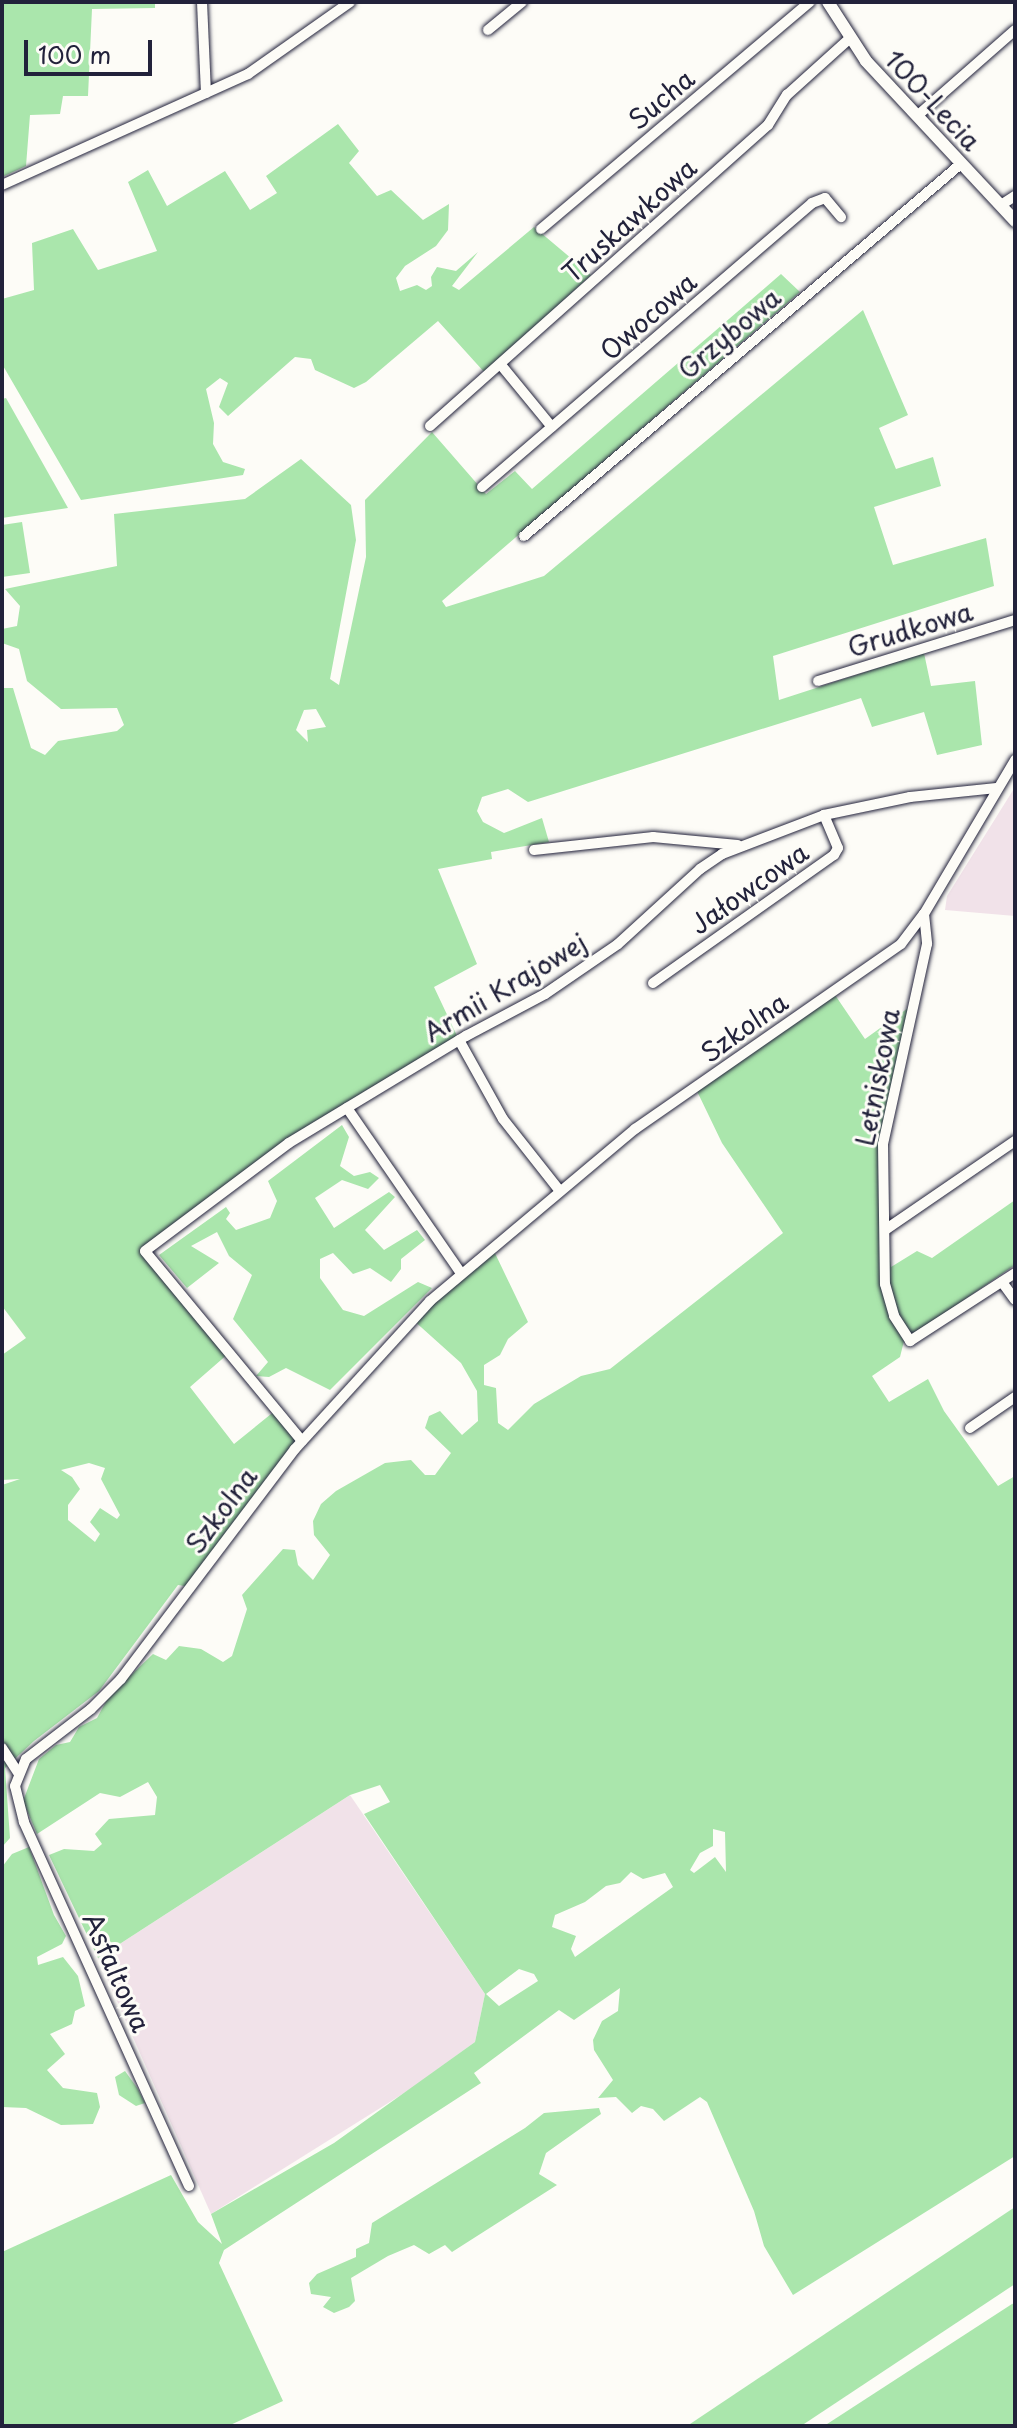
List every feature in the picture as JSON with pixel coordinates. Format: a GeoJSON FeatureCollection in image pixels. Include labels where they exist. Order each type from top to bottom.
{"type":"FeatureCollection","features":[{"type":"Feature","properties":{"kind":"street"},"geometry":{"type":"LineString","coordinates":[[202,2],[206,93]]}},
{"type":"Feature","properties":{"kind":"street"},"geometry":{"type":"LineString","coordinates":[[2,185],[266,63],[350,2]]}},
{"type":"Feature","properties":{"kind":"street"},"geometry":{"type":"LineString","coordinates":[[488,30],[522,2]]}},
{"type":"Feature","properties":{"kind":"street","name":"Sucha"},"geometry":{"type":"LineString","coordinates":[[541,229],[810,2]]}},
{"type":"Feature","properties":{"kind":"street","name":"100-Lecia"},"geometry":{"type":"LineString","coordinates":[[828,2],[849,39],[1015,221]]}},
{"type":"Feature","properties":{"kind":"street"},"geometry":{"type":"LineString","coordinates":[[917,116],[1015,30]]}},
{"type":"Feature","properties":{"kind":"street","name":"Truskawkowa"},"geometry":{"type":"LineString","coordinates":[[430,426],[768,125],[787,95],[849,39]]}},
{"type":"Feature","properties":{"kind":"street","name":"Grzybowa"},"geometry":{"type":"LineString","coordinates":[[524,536],[962,163]]}},
{"type":"Feature","properties":{"kind":"street"},"geometry":{"type":"LineString","coordinates":[[1001,205],[1015,196]]}},
{"type":"Feature","properties":{"kind":"street","name":"Owocowa"},"geometry":{"type":"LineString","coordinates":[[482,487],[812,203],[825,198],[841,217]]}},
{"type":"Feature","properties":{"kind":"street"},"geometry":{"type":"LineString","coordinates":[[501,365],[552,427]]}},
{"type":"Feature","properties":{"kind":"street","name":"Grudkowa"},"geometry":{"type":"LineString","coordinates":[[818,681],[1015,620]]}},
{"type":"Feature","properties":{"kind":"street","name":"Szkolna"},"geometry":{"type":"LineString","coordinates":[[18,1773],[26,1759],[91,1709],[121,1679],[302,1441],[430,1301],[635,1129],[892,951],[924,914],[1015,760]]}},
{"type":"Feature","properties":{"kind":"street","name":"Szkolna"},"geometry":{"type":"LineString","coordinates":[[1005,777],[1015,768]]}},
{"type":"Feature","properties":{"kind":"street","name":"Armii Krajowej"},"geometry":{"type":"LineString","coordinates":[[302,1441],[145,1251],[289,1143],[459,1040],[545,994],[618,944],[700,869],[738,845],[824,815],[910,797],[997,788]]}},
{"type":"Feature","properties":{"kind":"street","name":"Jałowcowa"},"geometry":{"type":"LineString","coordinates":[[653,983],[834,855],[838,848],[824,815]]}},
{"type":"Feature","properties":{"kind":"street"},"geometry":{"type":"LineString","coordinates":[[534,850],[653,837],[738,845]]}},
{"type":"Feature","properties":{"kind":"street","name":"Letniskowa"},"geometry":{"type":"LineString","coordinates":[[924,914],[927,944],[883,1144],[885,1284],[894,1316],[910,1341],[1002,1282]]}},
{"type":"Feature","properties":{"kind":"street"},"geometry":{"type":"LineString","coordinates":[[459,1040],[503,1119],[559,1190]]}},
{"type":"Feature","properties":{"kind":"street"},"geometry":{"type":"LineString","coordinates":[[347,1108],[461,1273]]}},
{"type":"Feature","properties":{"kind":"street"},"geometry":{"type":"LineString","coordinates":[[885,1230],[1015,1141]]}},
{"type":"Feature","properties":{"kind":"street"},"geometry":{"type":"LineString","coordinates":[[1015,1273],[1002,1282],[1015,1300]]}},
{"type":"Feature","properties":{"kind":"street"},"geometry":{"type":"LineString","coordinates":[[970,1428],[1015,1397]]}},
{"type":"Feature","properties":{"kind":"street"},"geometry":{"type":"LineString","coordinates":[[2,1748],[18,1773]]}},
{"type":"Feature","properties":{"kind":"street","name":"Asfaltowa"},"geometry":{"type":"LineString","coordinates":[[18,1773],[15,1786],[24,1822],[189,2186]]}},
{"type":"Feature","properties":{"kind":"shaded area"},"geometry":{"type":"Polygon","coordinates":[[[1015,787],[1015,916],[945,910],[947,896],[1015,787]]]}},
{"type":"Feature","properties":{"kind":"shaded area"},"geometry":{"type":"Polygon","coordinates":[[[350,1795],[485,1994],[475,2042],[409,2090],[211,2214],[98,1958],[350,1795]]]}},
{"type":"Feature","properties":{"kind":"green space"},"geometry":{"type":"Polygon","coordinates":[[[2,2],[155,2],[155,8],[92,9],[88,96],[63,96],[60,114],[30,115],[26,166],[2,177],[2,2]]]}},
{"type":"Feature","properties":{"kind":"green space"},"geometry":{"type":"Polygon","coordinates":[[[338,124],[359,151],[349,163],[377,196],[391,190],[423,220],[449,204],[448,230],[436,246],[405,266],[396,278],[400,291],[417,285],[426,290],[432,286],[431,277],[437,267],[456,271],[478,252],[452,286],[459,290],[534,227],[591,275],[485,373],[438,321],[366,382],[354,388],[315,370],[311,359],[295,357],[228,416],[219,407],[228,383],[220,378],[206,389],[214,423],[213,444],[223,462],[245,469],[243,475],[81,500],[2,364],[2,299],[34,290],[32,243],[73,229],[98,270],[157,251],[128,182],[148,170],[167,206],[225,171],[250,210],[277,193],[266,176],[338,124]]]}},
{"type":"Feature","properties":{"kind":"green space"},"geometry":{"type":"Polygon","coordinates":[[[781,274],[800,292],[442,601],[446,607],[544,576],[863,310],[908,415],[879,428],[896,469],[933,457],[941,486],[874,507],[893,565],[986,538],[994,586],[773,656],[779,700],[924,653],[931,686],[975,681],[982,745],[937,755],[924,712],[872,727],[861,698],[528,802],[508,789],[482,797],[477,811],[483,822],[504,833],[542,818],[549,842],[491,852],[492,859],[438,869],[477,964],[434,987],[459,1040],[289,1143],[145,1251],[229,1353],[190,1387],[234,1444],[276,1410],[302,1441],[191,1587],[178,1585],[99,1691],[34,1741],[5,1768],[10,1838],[2,1847],[2,1485],[20,1479],[2,1480],[2,1355],[26,1338],[2,1306],[2,688],[13,688],[31,748],[45,755],[58,741],[117,731],[124,725],[117,708],[61,709],[27,681],[19,649],[2,643],[2,629],[17,626],[20,606],[5,589],[117,566],[114,514],[245,499],[301,459],[351,505],[356,540],[330,679],[339,685],[366,557],[365,500],[432,432],[486,494],[515,471],[532,489],[781,274]],[[316,709],[304,710],[296,730],[308,742],[307,730],[326,727],[316,709]],[[89,1463],[61,1470],[72,1477],[80,1489],[68,1505],[68,1520],[95,1542],[100,1534],[90,1522],[100,1508],[117,1519],[120,1515],[101,1479],[105,1468],[89,1463]]]}},
{"type":"Feature","properties":{"kind":"green space"},"geometry":{"type":"Polygon","coordinates":[[[6,398],[68,508],[2,518],[2,399],[6,398]]]}},
{"type":"Feature","properties":{"kind":"green space"},"geometry":{"type":"Polygon","coordinates":[[[22,522],[30,573],[2,577],[2,525],[22,522]]]}},
{"type":"Feature","properties":{"kind":"green space"},"geometry":{"type":"Polygon","coordinates":[[[833,992],[865,1039],[915,1003],[883,1144],[885,1230],[891,1267],[917,1251],[932,1258],[1015,1200],[1015,1265],[904,1341],[900,1357],[872,1376],[889,1402],[928,1379],[944,1411],[998,1486],[1015,1476],[1015,2156],[793,2295],[764,2246],[754,2211],[707,2102],[700,2097],[664,2121],[653,2109],[641,2106],[632,2113],[616,2097],[598,2098],[613,2080],[594,2050],[593,2040],[602,2021],[618,2011],[620,1988],[574,2020],[559,2010],[474,2073],[481,2083],[224,2250],[219,2263],[283,2401],[228,2426],[2,2426],[2,2252],[171,2175],[198,2222],[222,2244],[211,2214],[334,2143],[475,2042],[485,1994],[364,1814],[390,1802],[380,1785],[350,1795],[98,1958],[49,1855],[64,1849],[94,1851],[102,1844],[95,1834],[109,1819],[155,1815],[157,1797],[148,1782],[120,1797],[100,1793],[37,1834],[23,1801],[39,1759],[56,1745],[70,1742],[79,1727],[97,1718],[109,1696],[153,1654],[166,1660],[179,1646],[201,1649],[223,1662],[232,1656],[247,1609],[242,1595],[283,1549],[295,1550],[298,1565],[313,1580],[330,1555],[314,1535],[313,1521],[321,1504],[336,1491],[385,1463],[411,1460],[425,1475],[435,1475],[451,1453],[425,1428],[429,1416],[440,1411],[462,1435],[478,1421],[477,1391],[461,1363],[412,1319],[492,1247],[528,1322],[508,1339],[500,1355],[484,1365],[484,1385],[496,1388],[498,1423],[508,1430],[534,1404],[581,1376],[610,1369],[783,1233],[722,1143],[695,1087],[833,992]],[[713,1829],[713,1846],[700,1853],[690,1870],[694,1873],[715,1857],[726,1872],[725,1832],[713,1829]],[[631,1872],[620,1883],[606,1886],[585,1902],[555,1915],[552,1927],[576,1936],[571,1949],[575,1957],[673,1887],[665,1873],[643,1879],[631,1872]],[[519,1969],[486,1994],[499,2006],[538,1981],[534,1974],[519,1969]]]}},
{"type":"Feature","properties":{"kind":"green space"},"geometry":{"type":"Polygon","coordinates":[[[342,1125],[349,1137],[340,1166],[354,1176],[370,1172],[379,1178],[368,1189],[342,1180],[315,1198],[334,1228],[389,1192],[395,1197],[365,1230],[384,1250],[417,1230],[425,1240],[401,1259],[401,1269],[391,1282],[370,1268],[353,1274],[333,1253],[320,1259],[320,1278],[343,1310],[364,1316],[418,1282],[432,1288],[330,1390],[286,1368],[269,1377],[256,1376],[268,1362],[233,1319],[252,1275],[229,1256],[217,1232],[191,1246],[219,1263],[187,1288],[159,1255],[226,1207],[230,1213],[226,1219],[236,1230],[270,1218],[277,1201],[268,1181],[342,1125]]]}},
{"type":"Feature","properties":{"kind":"green space"},"geometry":{"type":"Polygon","coordinates":[[[29,1847],[54,1915],[66,1936],[62,1944],[37,1957],[38,1965],[63,1957],[78,1976],[85,2006],[75,2011],[72,2024],[50,2034],[65,2054],[47,2070],[63,2088],[97,2093],[100,2107],[93,2124],[61,2125],[26,2108],[2,2107],[2,1867],[12,1854],[29,1847]]]}},
{"type":"Feature","properties":{"kind":"green space"},"geometry":{"type":"Polygon","coordinates":[[[125,2071],[145,2103],[136,2106],[119,2095],[115,2077],[125,2071]]]}},
{"type":"Feature","properties":{"kind":"green space"},"geometry":{"type":"Polygon","coordinates":[[[599,2108],[601,2114],[546,2153],[539,2174],[557,2185],[452,2252],[445,2245],[429,2254],[414,2245],[388,2256],[351,2278],[355,2301],[349,2307],[334,2313],[323,2307],[331,2297],[311,2294],[309,2283],[317,2274],[356,2257],[356,2249],[369,2243],[372,2223],[525,2128],[544,2113],[599,2108]]]}},
{"type":"Feature","properties":{"kind":"green space"},"geometry":{"type":"Polygon","coordinates":[[[1015,2207],[1015,2284],[801,2426],[687,2426],[1015,2207]]]}},
{"type":"Feature","properties":{"kind":"green space"},"geometry":{"type":"Polygon","coordinates":[[[1015,2303],[1015,2426],[824,2426],[1012,2304],[1015,2303]]]}}]}
